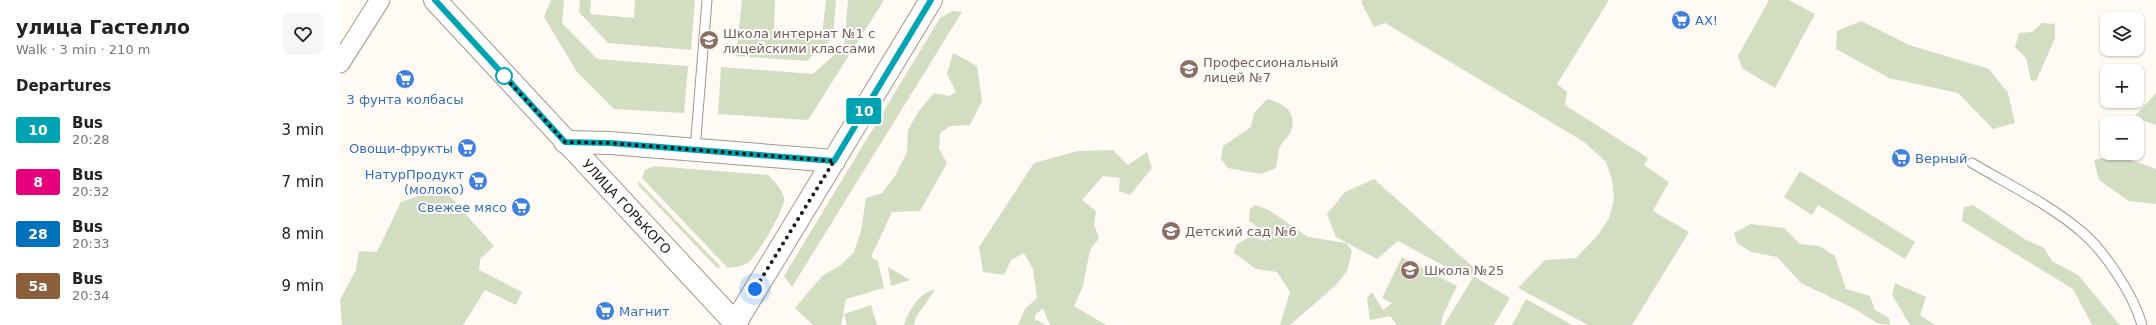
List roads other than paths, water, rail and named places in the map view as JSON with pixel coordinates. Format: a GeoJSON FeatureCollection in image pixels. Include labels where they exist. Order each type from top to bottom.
{"type":"FeatureCollection","features":[{"type":"Feature","properties":{"kind":"main road","name":"УЛИЦА ГОРЬКОГО"},"geometry":{"type":"LineString","coordinates":[[434,0],[735,324]]}},
{"type":"Feature","properties":{"kind":"main road"},"geometry":{"type":"LineString","coordinates":[[735,324],[931,0]]}},
{"type":"Feature","properties":{"kind":"main road"},"geometry":{"type":"LineString","coordinates":[[565,142],[834,161]]}},
{"type":"Feature","properties":{"kind":"street"},"geometry":{"type":"LineString","coordinates":[[340,63],[380,0]]}},
{"type":"Feature","properties":{"kind":"lane"},"geometry":{"type":"LineString","coordinates":[[694,150],[707,0]]}},
{"type":"Feature","properties":{"kind":"lane"},"geometry":{"type":"LineString","coordinates":[[1972,163],[2061,217],[2084,234],[2112,267],[2137,307],[2142,325]]}},
{"type":"Feature","properties":{"kind":"place","name":"АХ!"},"geometry":{"type":"Point","coordinates":[1681,20]}},
{"type":"Feature","properties":{"kind":"place","name":"Школа интернат №1 с лицейскими классами"},"geometry":{"type":"Point","coordinates":[709,40]}},
{"type":"Feature","properties":{"kind":"place","name":"Профессиональный лицей №7"},"geometry":{"type":"Point","coordinates":[1189,69]}},
{"type":"Feature","properties":{"kind":"place","name":"3 фунта колбасы"},"geometry":{"type":"Point","coordinates":[405,79]}},
{"type":"Feature","properties":{"kind":"place","name":"Овощи-фрукты"},"geometry":{"type":"Point","coordinates":[467,148]}},
{"type":"Feature","properties":{"kind":"place","name":"Верный"},"geometry":{"type":"Point","coordinates":[1901,158]}},
{"type":"Feature","properties":{"kind":"place","name":"НатурПродукт (молоко)"},"geometry":{"type":"Point","coordinates":[478,181]}},
{"type":"Feature","properties":{"kind":"place","name":"Свежее мясо"},"geometry":{"type":"Point","coordinates":[521,207]}},
{"type":"Feature","properties":{"kind":"place","name":"Детский сад №6"},"geometry":{"type":"Point","coordinates":[1171,231]}},
{"type":"Feature","properties":{"kind":"place","name":"Школа №25"},"geometry":{"type":"Point","coordinates":[1410,270]}},
{"type":"Feature","properties":{"kind":"place","name":"Магнит"},"geometry":{"type":"Point","coordinates":[605,311]}}]}
